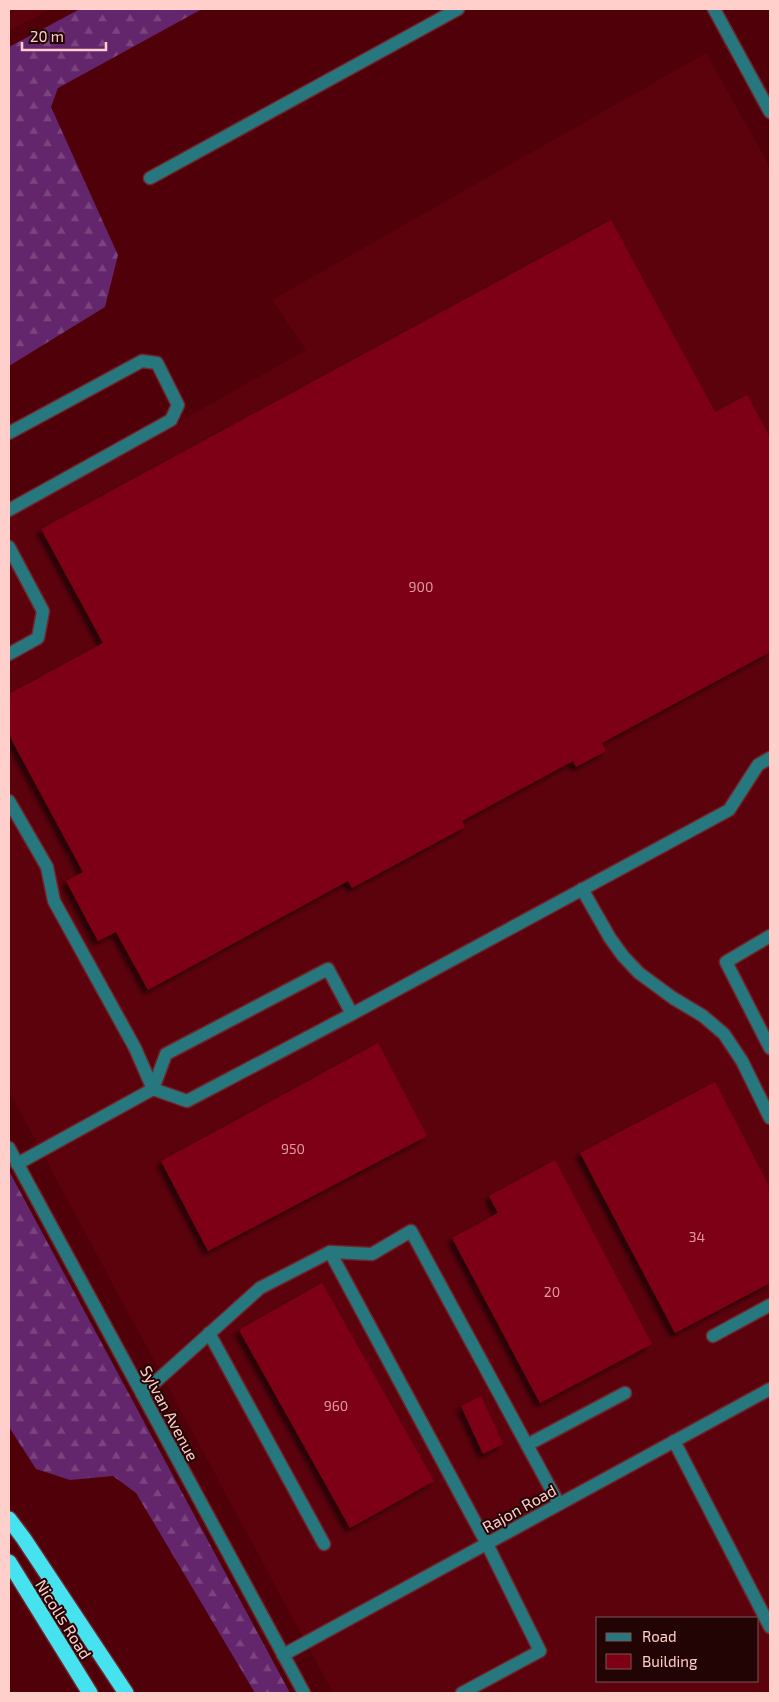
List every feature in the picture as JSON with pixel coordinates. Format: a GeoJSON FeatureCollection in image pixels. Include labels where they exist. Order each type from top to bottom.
{"type":"FeatureCollection","features":[{"type":"Feature","properties":{"kind":"highway"},"geometry":{"type":"LineString","coordinates":[[9,1519],[126,1693]]}},
{"type":"Feature","properties":{"kind":"highway","name":"Nicolls Road"},"geometry":{"type":"LineString","coordinates":[[9,1562],[90,1693]]}},
{"type":"Feature","properties":{"kind":"street"},"geometry":{"type":"LineString","coordinates":[[150,178],[458,9]]}},
{"type":"Feature","properties":{"kind":"street"},"geometry":{"type":"LineString","coordinates":[[714,9],[770,112]]}},
{"type":"Feature","properties":{"kind":"street"},"geometry":{"type":"LineString","coordinates":[[9,433],[142,361],[157,364],[178,405],[171,420],[9,510]]}},
{"type":"Feature","properties":{"kind":"street"},"geometry":{"type":"LineString","coordinates":[[9,547],[43,611],[38,638],[9,654]]}},
{"type":"Feature","properties":{"kind":"street"},"geometry":{"type":"LineString","coordinates":[[9,801],[47,867],[54,901],[135,1048],[153,1089],[187,1101],[729,810],[758,765],[770,758]]}},
{"type":"Feature","properties":{"kind":"street"},"geometry":{"type":"LineString","coordinates":[[582,889],[610,938],[639,973],[673,998],[703,1016],[724,1034],[742,1061],[770,1118]]}},
{"type":"Feature","properties":{"kind":"street"},"geometry":{"type":"LineString","coordinates":[[770,936],[726,962],[770,1048]]}},
{"type":"Feature","properties":{"kind":"street"},"geometry":{"type":"LineString","coordinates":[[17,1164],[153,1089],[166,1054],[328,969],[352,1014]]}},
{"type":"Feature","properties":{"kind":"street","name":"Sylvan Avenue"},"geometry":{"type":"LineString","coordinates":[[9,1148],[304,1693]]}},
{"type":"Feature","properties":{"kind":"street"},"geometry":{"type":"LineString","coordinates":[[142,1394],[260,1288],[330,1252],[372,1254],[411,1231],[559,1504]]}},
{"type":"Feature","properties":{"kind":"street"},"geometry":{"type":"LineString","coordinates":[[330,1252],[487,1544],[540,1651],[462,1693]]}},
{"type":"Feature","properties":{"kind":"street"},"geometry":{"type":"LineString","coordinates":[[713,1336],[770,1305]]}},
{"type":"Feature","properties":{"kind":"street"},"geometry":{"type":"LineString","coordinates":[[209,1333],[324,1544]]}},
{"type":"Feature","properties":{"kind":"street","name":"Rajon Road"},"geometry":{"type":"LineString","coordinates":[[283,1655],[770,1389]]}},
{"type":"Feature","properties":{"kind":"street"},"geometry":{"type":"LineString","coordinates":[[527,1445],[625,1393]]}},
{"type":"Feature","properties":{"kind":"street"},"geometry":{"type":"LineString","coordinates":[[674,1442],[770,1627]]}},
{"type":"Feature","properties":{"kind":"shaded area"},"geometry":{"type":"Polygon","coordinates":[[[9,9],[51,9],[9,31],[9,9]]]}},
{"type":"Feature","properties":{"kind":"shaded area"},"geometry":{"type":"Polygon","coordinates":[[[706,53],[770,167],[770,1693],[333,1693],[9,1091],[9,518],[306,350],[272,300],[706,53]]]}},
{"type":"Feature","properties":{"kind":"green space"},"geometry":{"type":"Polygon","coordinates":[[[80,9],[202,9],[58,88],[51,107],[118,255],[105,307],[9,366],[9,47],[80,9]]]}},
{"type":"Feature","properties":{"kind":"green space"},"geometry":{"type":"Polygon","coordinates":[[[9,1171],[290,1693],[255,1693],[136,1493],[113,1476],[70,1480],[36,1469],[9,1427],[9,1171]]]}},
{"type":"Feature","properties":{"kind":"building"},"geometry":{"type":"Polygon","coordinates":[[[611,220],[715,412],[747,395],[770,437],[770,652],[602,743],[606,751],[576,767],[573,761],[462,821],[465,827],[352,888],[348,881],[148,990],[116,932],[98,941],[66,881],[83,872],[9,735],[9,694],[103,643],[41,529],[611,220]]]}},
{"type":"Feature","properties":{"kind":"building"},"geometry":{"type":"Polygon","coordinates":[[[378,1043],[427,1136],[208,1251],[161,1161],[378,1043]]]}},
{"type":"Feature","properties":{"kind":"building"},"geometry":{"type":"Polygon","coordinates":[[[715,1082],[770,1188],[770,1283],[675,1333],[580,1153],[715,1082]]]}},
{"type":"Feature","properties":{"kind":"building"},"geometry":{"type":"Polygon","coordinates":[[[555,1160],[652,1344],[540,1403],[452,1238],[498,1213],[489,1196],[555,1160]]]}},
{"type":"Feature","properties":{"kind":"building"},"geometry":{"type":"Polygon","coordinates":[[[322,1283],[434,1481],[350,1528],[239,1330],[322,1283]]]}},
{"type":"Feature","properties":{"kind":"building"},"geometry":{"type":"Polygon","coordinates":[[[481,1396],[503,1444],[483,1454],[461,1406],[481,1396]]]}}]}
